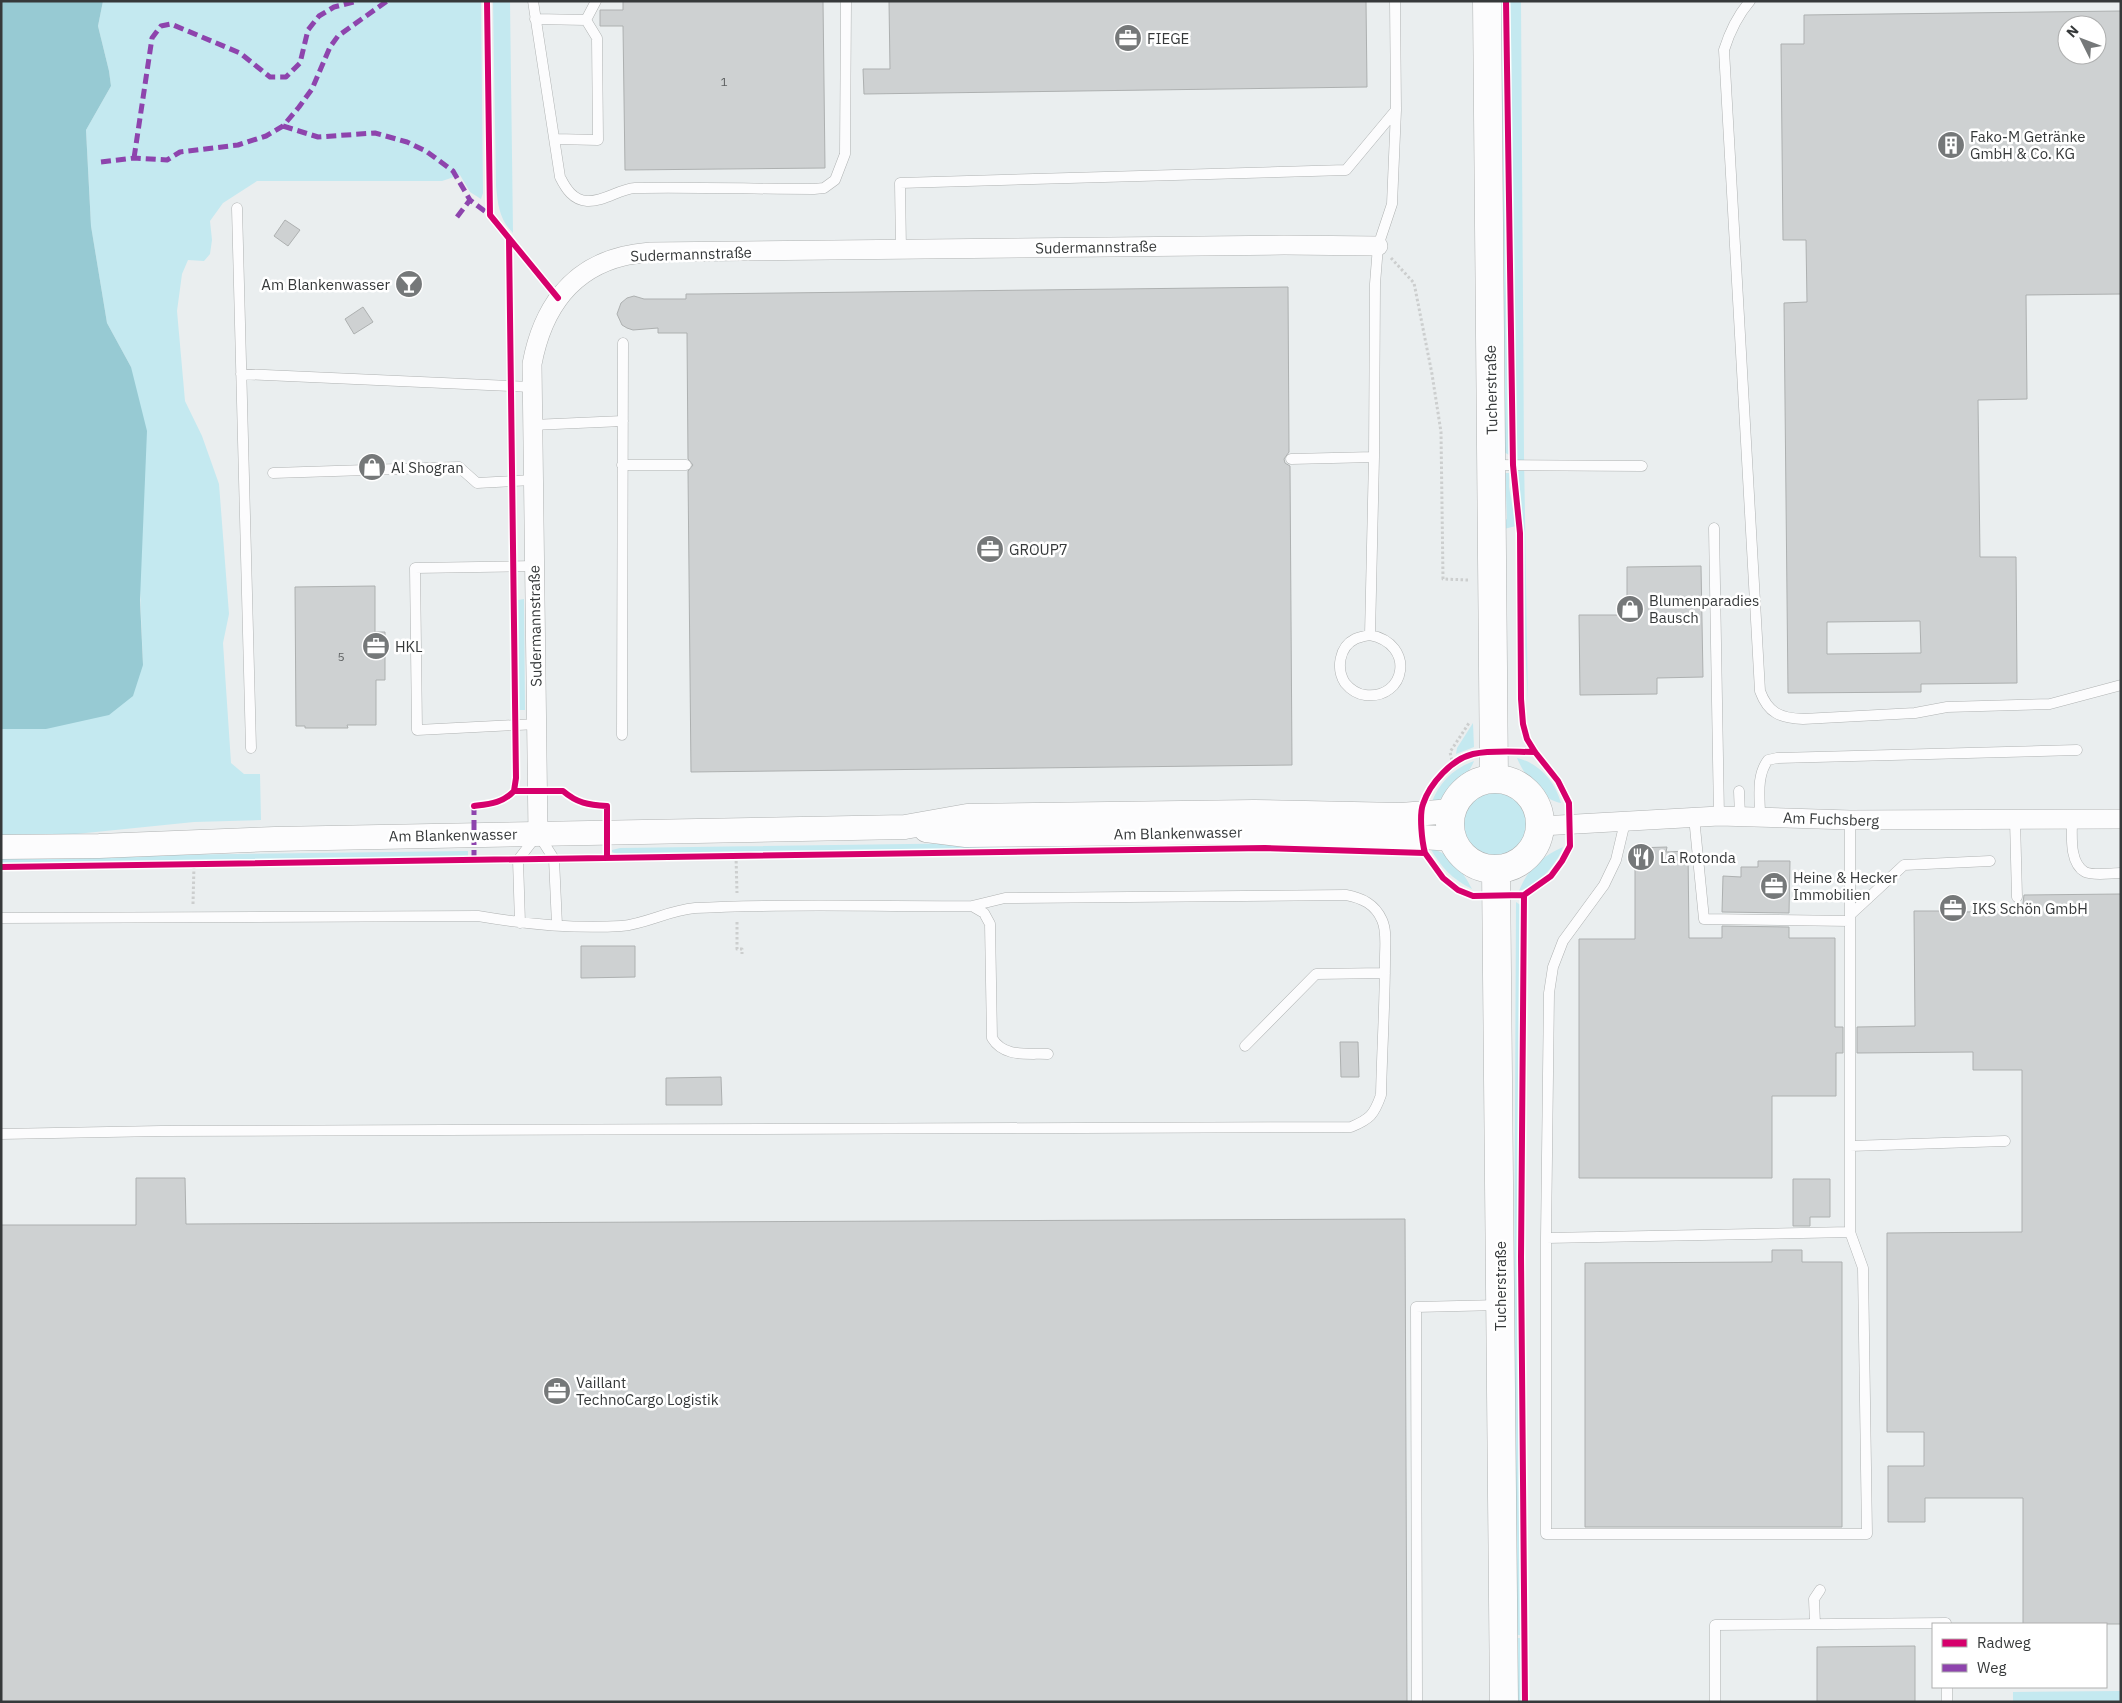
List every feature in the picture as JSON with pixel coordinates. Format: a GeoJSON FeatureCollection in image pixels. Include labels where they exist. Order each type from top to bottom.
{"type":"FeatureCollection","features":[{"type":"Feature","properties":{"kind":"main road","name":"Tucherstraße"},"geometry":{"type":"LineString","coordinates":[[1487,1],[1494,778]]}},
{"type":"Feature","properties":{"kind":"main road"},"geometry":{"type":"LineString","coordinates":[[1494,778],[1509,781],[1520,786],[1532,796],[1538,810],[1541,826],[1537,842],[1528,855],[1514,866],[1496,870],[1482,868],[1468,861],[1460,853],[1452,840],[1450,826],[1452,811],[1458,798],[1468,788],[1480,781],[1494,778]]}},
{"type":"Feature","properties":{"kind":"main road","name":"Tucherstraße"},"geometry":{"type":"LineString","coordinates":[[1496,870],[1504,1702]]}},
{"type":"Feature","properties":{"kind":"street","name":"Sudermannstraße"},"geometry":{"type":"LineString","coordinates":[[538,834],[532,364],[536,342],[545,319],[558,298],[579,278],[599,265],[624,256],[651,252],[1284,245],[1378,246]]}},
{"type":"Feature","properties":{"kind":"street","name":"Am Blankenwasser"},"geometry":{"type":"LineString","coordinates":[[1,846],[905,826],[967,816],[1254,812],[1402,815],[1452,811]]}},
{"type":"Feature","properties":{"kind":"street","name":"Am Fuchsberg"},"geometry":{"type":"LineString","coordinates":[[1541,826],[1719,816],[1850,820],[2121,819]]}},
{"type":"Feature","properties":{"kind":"street","name":"Am Blankenwasser"},"geometry":{"type":"LineString","coordinates":[[905,826],[966,835],[1262,832],[1422,836],[1452,840]]}},
{"type":"Feature","properties":{"kind":"lane"},"geometry":{"type":"LineString","coordinates":[[533,1],[534,19],[560,178],[567,191],[578,198],[588,201],[601,199],[632,188],[824,188],[835,180],[846,154],[846,1]]}},
{"type":"Feature","properties":{"kind":"lane"},"geometry":{"type":"LineString","coordinates":[[586,20],[596,1]]}},
{"type":"Feature","properties":{"kind":"lane"},"geometry":{"type":"LineString","coordinates":[[1370,635],[1374,457],[1374,284],[1378,246],[1392,204],[1396,110],[1395,1]]}},
{"type":"Feature","properties":{"kind":"lane"},"geometry":{"type":"LineString","coordinates":[[1750,1],[1733,26],[1724,50],[1760,692],[1764,704],[1774,712],[1788,718],[1803,720],[1915,713],[1947,707],[2050,704],[2121,685]]}},
{"type":"Feature","properties":{"kind":"lane"},"geometry":{"type":"LineString","coordinates":[[534,19],[586,20]]}},
{"type":"Feature","properties":{"kind":"lane"},"geometry":{"type":"LineString","coordinates":[[555,139],[598,140],[597,38],[586,20]]}},
{"type":"Feature","properties":{"kind":"lane"},"geometry":{"type":"LineString","coordinates":[[901,250],[900,183],[1346,170],[1396,110]]}},
{"type":"Feature","properties":{"kind":"lane"},"geometry":{"type":"LineString","coordinates":[[236,208],[251,748]]}},
{"type":"Feature","properties":{"kind":"lane"},"geometry":{"type":"LineString","coordinates":[[622,735],[623,343]]}},
{"type":"Feature","properties":{"kind":"lane"},"geometry":{"type":"LineString","coordinates":[[241,374],[532,387]]}},
{"type":"Feature","properties":{"kind":"lane"},"geometry":{"type":"LineString","coordinates":[[532,425],[623,421]]}},
{"type":"Feature","properties":{"kind":"lane"},"geometry":{"type":"LineString","coordinates":[[1291,459],[1374,457]]}},
{"type":"Feature","properties":{"kind":"lane"},"geometry":{"type":"LineString","coordinates":[[622,465],[686,465]]}},
{"type":"Feature","properties":{"kind":"lane"},"geometry":{"type":"LineString","coordinates":[[1492,465],[1642,466]]}},
{"type":"Feature","properties":{"kind":"lane"},"geometry":{"type":"LineString","coordinates":[[273,473],[458,466],[477,483],[533,480]]}},
{"type":"Feature","properties":{"kind":"lane"},"geometry":{"type":"LineString","coordinates":[[1714,528],[1719,816]]}},
{"type":"Feature","properties":{"kind":"lane"},"geometry":{"type":"LineString","coordinates":[[534,566],[415,568],[417,730],[537,724]]}},
{"type":"Feature","properties":{"kind":"lane"},"geometry":{"type":"LineString","coordinates":[[1370,635],[1382,637],[1390,643],[1398,654],[1400,670],[1397,680],[1390,688],[1374,696],[1354,691],[1346,684],[1340,672],[1340,660],[1346,648],[1354,640],[1370,635]]}},
{"type":"Feature","properties":{"kind":"lane"},"geometry":{"type":"LineString","coordinates":[[1760,816],[1759,786],[1762,769],[1768,760],[1777,758],[2077,750]]}},
{"type":"Feature","properties":{"kind":"lane"},"geometry":{"type":"LineString","coordinates":[[1739,791],[1740,816]]}},
{"type":"Feature","properties":{"kind":"lane"},"geometry":{"type":"LineString","coordinates":[[1694,817],[1704,919],[1850,918],[1904,865],[1990,861]]}},
{"type":"Feature","properties":{"kind":"lane"},"geometry":{"type":"LineString","coordinates":[[1625,822],[1616,860],[1604,885],[1563,941],[1553,967],[1549,993],[1546,1238],[1546,1534],[1867,1534],[1863,1268],[1850,1232],[1850,820]]}},
{"type":"Feature","properties":{"kind":"lane"},"geometry":{"type":"LineString","coordinates":[[2015,820],[2017,897]]}},
{"type":"Feature","properties":{"kind":"lane"},"geometry":{"type":"LineString","coordinates":[[2072,820],[2072,848],[2077,862],[2084,871],[2093,874],[2121,873]]}},
{"type":"Feature","properties":{"kind":"lane"},"geometry":{"type":"LineString","coordinates":[[520,923],[518,860],[538,834],[554,859],[558,925]]}},
{"type":"Feature","properties":{"kind":"lane"},"geometry":{"type":"LineString","coordinates":[[1,918],[478,916],[520,923],[622,926],[668,912],[692,908],[972,906],[1005,898],[1346,895],[1365,900],[1378,913],[1385,929],[1381,1095],[1376,1110],[1366,1121],[1351,1127],[162,1131],[1,1134]]}},
{"type":"Feature","properties":{"kind":"lane"},"geometry":{"type":"LineString","coordinates":[[972,906],[984,913],[990,924],[992,1038],[997,1045],[1009,1052],[1048,1054]]}},
{"type":"Feature","properties":{"kind":"lane"},"geometry":{"type":"LineString","coordinates":[[1245,1046],[1316,974],[1385,973]]}},
{"type":"Feature","properties":{"kind":"lane"},"geometry":{"type":"LineString","coordinates":[[1850,1146],[2005,1141]]}},
{"type":"Feature","properties":{"kind":"lane"},"geometry":{"type":"LineString","coordinates":[[1546,1238],[1850,1232]]}},
{"type":"Feature","properties":{"kind":"lane"},"geometry":{"type":"LineString","coordinates":[[1417,1702],[1416,1307],[1501,1305]]}},
{"type":"Feature","properties":{"kind":"lane"},"geometry":{"type":"LineString","coordinates":[[1815,1624],[1814,1599],[1820,1590]]}},
{"type":"Feature","properties":{"kind":"lane"},"geometry":{"type":"LineString","coordinates":[[1715,1702],[1715,1625],[1932,1623]]}},
{"type":"Feature","properties":{"kind":"lane"},"geometry":{"type":"LineString","coordinates":[[1946,1688],[1947,1702]]}},
{"type":"Feature","properties":{"kind":"path"},"geometry":{"type":"LineString","coordinates":[[1378,246],[1414,283],[1418,301],[1441,432],[1443,579],[1473,580]]}},
{"type":"Feature","properties":{"kind":"path"},"geometry":{"type":"LineString","coordinates":[[736,856],[736,876]]}},
{"type":"Feature","properties":{"kind":"path"},"geometry":{"type":"LineString","coordinates":[[193,892],[194,864]]}},
{"type":"Feature","properties":{"kind":"shaded area"},"geometry":{"type":"Polygon","coordinates":[[[1,1],[103,1],[98,26],[111,86],[86,130],[91,226],[107,323],[131,367],[147,431],[140,600],[143,665],[133,696],[109,715],[46,729],[1,729],[1,1]]]}},
{"type":"Feature","properties":{"kind":"shaded area"},"geometry":{"type":"Polygon","coordinates":[[[103,1],[481,1],[483,193],[481,199],[470,192],[460,175],[442,181],[257,181],[223,203],[210,221],[212,240],[210,254],[204,261],[188,260],[182,274],[177,311],[185,401],[202,436],[219,484],[229,614],[223,643],[231,763],[244,774],[260,774],[261,820],[194,822],[76,834],[1,835],[1,729],[46,729],[143,665],[131,367],[107,323],[91,226],[86,130],[111,86],[98,26],[103,1]]]}},
{"type":"Feature","properties":{"kind":"shaded area"},"geometry":{"type":"Polygon","coordinates":[[[493,1],[510,1],[513,233],[502,217],[496,186],[493,1]]]}},
{"type":"Feature","properties":{"kind":"shaded area"},"geometry":{"type":"Polygon","coordinates":[[[1499,1],[1504,1],[1509,455],[1504,452],[1499,1]]]}},
{"type":"Feature","properties":{"kind":"shaded area"},"geometry":{"type":"Polygon","coordinates":[[[1510,1],[1521,1],[1524,456],[1528,703],[1521,511],[1517,484],[1514,373],[1510,1]]]}},
{"type":"Feature","properties":{"kind":"shaded area"},"geometry":{"type":"Polygon","coordinates":[[[1505,473],[1509,473],[1509,487],[1516,526],[1504,529],[1503,521],[1507,519],[1505,473]]]}},
{"type":"Feature","properties":{"kind":"shaded area"},"geometry":{"type":"Polygon","coordinates":[[[524,599],[525,710],[519,710],[518,600],[524,599]]]}},
{"type":"Feature","properties":{"kind":"shaded area"},"geometry":{"type":"Polygon","coordinates":[[[1473,723],[1474,747],[1456,754],[1457,748],[1473,723]]]}},
{"type":"Feature","properties":{"kind":"shaded area"},"geometry":{"type":"Polygon","coordinates":[[[1517,758],[1532,764],[1545,774],[1555,787],[1561,803],[1547,797],[1535,786],[1524,772],[1517,758]]]}},
{"type":"Feature","properties":{"kind":"shaded area"},"geometry":{"type":"Polygon","coordinates":[[[1474,761],[1456,786],[1444,797],[1431,804],[1442,783],[1447,778],[1459,768],[1474,761]]]}},
{"type":"Feature","properties":{"kind":"shaded area"},"geometry":{"type":"Polygon","coordinates":[[[1496,792],[1509,795],[1519,802],[1526,812],[1529,825],[1526,838],[1519,848],[1509,855],[1496,858],[1483,855],[1473,848],[1466,838],[1463,825],[1466,812],[1473,802],[1483,795],[1496,792]]]}},
{"type":"Feature","properties":{"kind":"shaded area"},"geometry":{"type":"Polygon","coordinates":[[[1268,839],[1414,847],[1411,849],[1268,845],[617,854],[612,852],[612,850],[620,848],[1268,839]]]}},
{"type":"Feature","properties":{"kind":"shaded area"},"geometry":{"type":"Polygon","coordinates":[[[1563,847],[1556,861],[1546,874],[1533,884],[1519,891],[1522,883],[1536,864],[1563,847]]]}},
{"type":"Feature","properties":{"kind":"shaded area"},"geometry":{"type":"Polygon","coordinates":[[[1430,848],[1437,850],[1450,859],[1465,876],[1472,889],[1448,872],[1430,848]]]}},
{"type":"Feature","properties":{"kind":"shaded area"},"geometry":{"type":"Polygon","coordinates":[[[468,851],[468,856],[1,863],[1,857],[468,851]]]}},
{"type":"Feature","properties":{"kind":"shaded area"},"geometry":{"type":"Polygon","coordinates":[[[1516,902],[1522,906],[1518,1239],[1521,1635],[1517,1635],[1514,1335],[1516,902]]]}},
{"type":"Feature","properties":{"kind":"shaded area"},"geometry":{"type":"Polygon","coordinates":[[[1516,1638],[1521,1638],[1522,1702],[1517,1702],[1516,1638]]]}},
{"type":"Feature","properties":{"kind":"shaded area"},"geometry":{"type":"Polygon","coordinates":[[[2121,1691],[2121,1702],[2013,1702],[2013,1692],[2121,1691]]]}},
{"type":"Feature","properties":{"kind":"building"},"geometry":{"type":"Polygon","coordinates":[[[623,1],[823,1],[825,168],[625,170],[623,26],[600,26],[600,10],[623,10],[623,1]]]}},
{"type":"Feature","properties":{"kind":"building","name":"FIEGE"},"geometry":{"type":"Polygon","coordinates":[[[889,1],[1366,1],[1367,87],[864,94],[863,69],[890,69],[889,1]]]}},
{"type":"Feature","properties":{"kind":"building"},"geometry":{"type":"Polygon","coordinates":[[[2121,11],[2121,294],[2026,295],[2027,399],[1978,400],[1980,557],[2016,557],[2017,683],[1921,684],[1921,692],[1788,693],[1784,303],[1807,302],[1806,240],[1783,240],[1781,44],[1804,44],[1804,15],[2121,11]],[[1920,621],[1827,622],[1827,654],[1921,653],[1920,621]]]}},
{"type":"Feature","properties":{"kind":"building"},"geometry":{"type":"Polygon","coordinates":[[[285,220],[300,230],[288,246],[274,236],[285,220]]]}},
{"type":"Feature","properties":{"kind":"building","name":"GROUP7"},"geometry":{"type":"Polygon","coordinates":[[[1288,287],[1289,452],[1284,459],[1285,463],[1290,466],[1292,765],[691,772],[688,471],[693,465],[688,459],[687,333],[658,333],[658,328],[633,330],[627,328],[622,325],[617,314],[621,303],[627,298],[634,296],[644,299],[686,299],[686,294],[1288,287]]]}},
{"type":"Feature","properties":{"kind":"building"},"geometry":{"type":"Polygon","coordinates":[[[363,307],[373,322],[354,334],[345,319],[363,307]]]}},
{"type":"Feature","properties":{"kind":"building"},"geometry":{"type":"Polygon","coordinates":[[[1701,566],[1703,677],[1657,678],[1657,694],[1580,695],[1579,615],[1627,615],[1627,567],[1701,566]]]}},
{"type":"Feature","properties":{"kind":"building"},"geometry":{"type":"Polygon","coordinates":[[[375,586],[375,632],[385,632],[385,680],[376,680],[376,725],[347,725],[348,728],[305,728],[305,726],[296,726],[295,587],[375,586]]]}},
{"type":"Feature","properties":{"kind":"building"},"geometry":{"type":"Polygon","coordinates":[[[1667,847],[1666,852],[1688,851],[1689,938],[1722,938],[1722,926],[1789,927],[1789,938],[1835,938],[1835,1027],[1843,1027],[1843,1053],[1836,1053],[1836,1096],[1772,1096],[1772,1178],[1579,1178],[1579,939],[1635,939],[1635,848],[1667,847]]]}},
{"type":"Feature","properties":{"kind":"building"},"geometry":{"type":"Polygon","coordinates":[[[1758,861],[1790,861],[1789,913],[1722,912],[1723,876],[1741,877],[1741,867],[1758,867],[1758,861]]]}},
{"type":"Feature","properties":{"kind":"building"},"geometry":{"type":"Polygon","coordinates":[[[2121,894],[2121,1624],[2023,1623],[2023,1498],[1925,1498],[1925,1522],[1888,1522],[1888,1466],[1924,1466],[1924,1432],[1887,1432],[1887,1233],[2022,1232],[2022,1070],[1973,1070],[1973,1052],[1857,1053],[1857,1027],[1915,1026],[1914,911],[1946,911],[1946,908],[1963,908],[1963,912],[2022,911],[2024,895],[2121,894]]]}},
{"type":"Feature","properties":{"kind":"building"},"geometry":{"type":"Polygon","coordinates":[[[581,946],[635,946],[635,977],[581,978],[581,946]]]}},
{"type":"Feature","properties":{"kind":"building"},"geometry":{"type":"Polygon","coordinates":[[[1340,1042],[1358,1042],[1359,1077],[1341,1077],[1340,1042]]]}},
{"type":"Feature","properties":{"kind":"building"},"geometry":{"type":"Polygon","coordinates":[[[721,1077],[722,1105],[666,1105],[666,1078],[721,1077]]]}},
{"type":"Feature","properties":{"kind":"building"},"geometry":{"type":"Polygon","coordinates":[[[136,1178],[185,1178],[186,1224],[1405,1219],[1407,1702],[1,1702],[1,1225],[136,1225],[136,1178]]]}},
{"type":"Feature","properties":{"kind":"building"},"geometry":{"type":"Polygon","coordinates":[[[1793,1179],[1830,1179],[1830,1217],[1810,1217],[1810,1226],[1793,1226],[1793,1179]]]}},
{"type":"Feature","properties":{"kind":"building"},"geometry":{"type":"Polygon","coordinates":[[[1772,1250],[1802,1250],[1802,1262],[1842,1262],[1842,1527],[1585,1527],[1585,1263],[1772,1262],[1772,1250]]]}},
{"type":"Feature","properties":{"kind":"building"},"geometry":{"type":"Polygon","coordinates":[[[1915,1646],[1915,1702],[1817,1702],[1817,1647],[1915,1646]]]}},
{"type":"Feature","properties":{"kind":"marked path"},"geometry":{"type":"LineString","coordinates":[[134,158],[152,38],[161,26],[171,24],[240,53],[270,77],[286,77],[300,63],[308,30],[319,16],[334,7],[358,1]]}},
{"type":"Feature","properties":{"kind":"marked path"},"geometry":{"type":"LineString","coordinates":[[101,162],[134,158],[167,160],[180,152],[238,145],[266,136],[283,126],[312,89],[330,47],[338,36],[387,1]]}},
{"type":"Feature","properties":{"kind":"marked path"},"geometry":{"type":"LineString","coordinates":[[283,126],[318,137],[375,133],[407,142],[426,151],[453,171],[470,200]]}},
{"type":"Feature","properties":{"kind":"marked path"},"geometry":{"type":"LineString","coordinates":[[457,217],[470,200],[490,215]]}},
{"type":"Feature","properties":{"kind":"marked path"},"geometry":{"type":"LineString","coordinates":[[474,860],[474,806],[477,806]]}},
{"type":"Feature","properties":{"kind":"cycle path"},"geometry":{"type":"LineString","coordinates":[[487,1],[490,215],[558,298]]}},
{"type":"Feature","properties":{"kind":"cycle path"},"geometry":{"type":"LineString","coordinates":[[1,867],[1265,848],[1425,853],[1443,878],[1458,890],[1473,896],[1524,895],[1551,876],[1570,846],[1569,803],[1558,781],[1527,739],[1523,724],[1521,699],[1520,533],[1513,465],[1506,1]]}},
{"type":"Feature","properties":{"kind":"cycle path"},"geometry":{"type":"LineString","coordinates":[[509,239],[516,778],[514,791]]}},
{"type":"Feature","properties":{"kind":"cycle path"},"geometry":{"type":"LineString","coordinates":[[1425,853],[1421,821],[1423,804],[1436,780],[1450,766],[1473,754],[1535,752]]}},
{"type":"Feature","properties":{"kind":"cycle path"},"geometry":{"type":"LineString","coordinates":[[474,806],[490,804],[505,798],[514,791],[563,791],[583,803],[607,806],[607,858]]}},
{"type":"Feature","properties":{"kind":"cycle path"},"geometry":{"type":"LineString","coordinates":[[1524,895],[1521,1257],[1525,1702]]}},
{"type":"Feature","properties":{"kind":"place","name":"FIEGE"},"geometry":{"type":"Point","coordinates":[1128,38]}},
{"type":"Feature","properties":{"kind":"place","name":"Fako-M Getränke GmbH & Co. KG"},"geometry":{"type":"Point","coordinates":[1951,145]}},
{"type":"Feature","properties":{"kind":"place","name":"Am Blankenwasser"},"geometry":{"type":"Point","coordinates":[409,284]}},
{"type":"Feature","properties":{"kind":"place","name":"Al Shogran"},"geometry":{"type":"Point","coordinates":[372,467]}},
{"type":"Feature","properties":{"kind":"place","name":"GROUP7"},"geometry":{"type":"Point","coordinates":[990,549]}},
{"type":"Feature","properties":{"kind":"place","name":"Blumenparadies Bausch"},"geometry":{"type":"Point","coordinates":[1630,609]}},
{"type":"Feature","properties":{"kind":"place","name":"HKL"},"geometry":{"type":"Point","coordinates":[376,646]}},
{"type":"Feature","properties":{"kind":"place","name":"La Rotonda"},"geometry":{"type":"Point","coordinates":[1641,857]}},
{"type":"Feature","properties":{"kind":"place","name":"Heine & Hecker Immobilien"},"geometry":{"type":"Point","coordinates":[1774,886]}},
{"type":"Feature","properties":{"kind":"place","name":"IKS Schön GmbH"},"geometry":{"type":"Point","coordinates":[1953,908]}},
{"type":"Feature","properties":{"kind":"place","name":"Vaillant TechnoCargo Logistik"},"geometry":{"type":"Point","coordinates":[557,1391]}}]}
